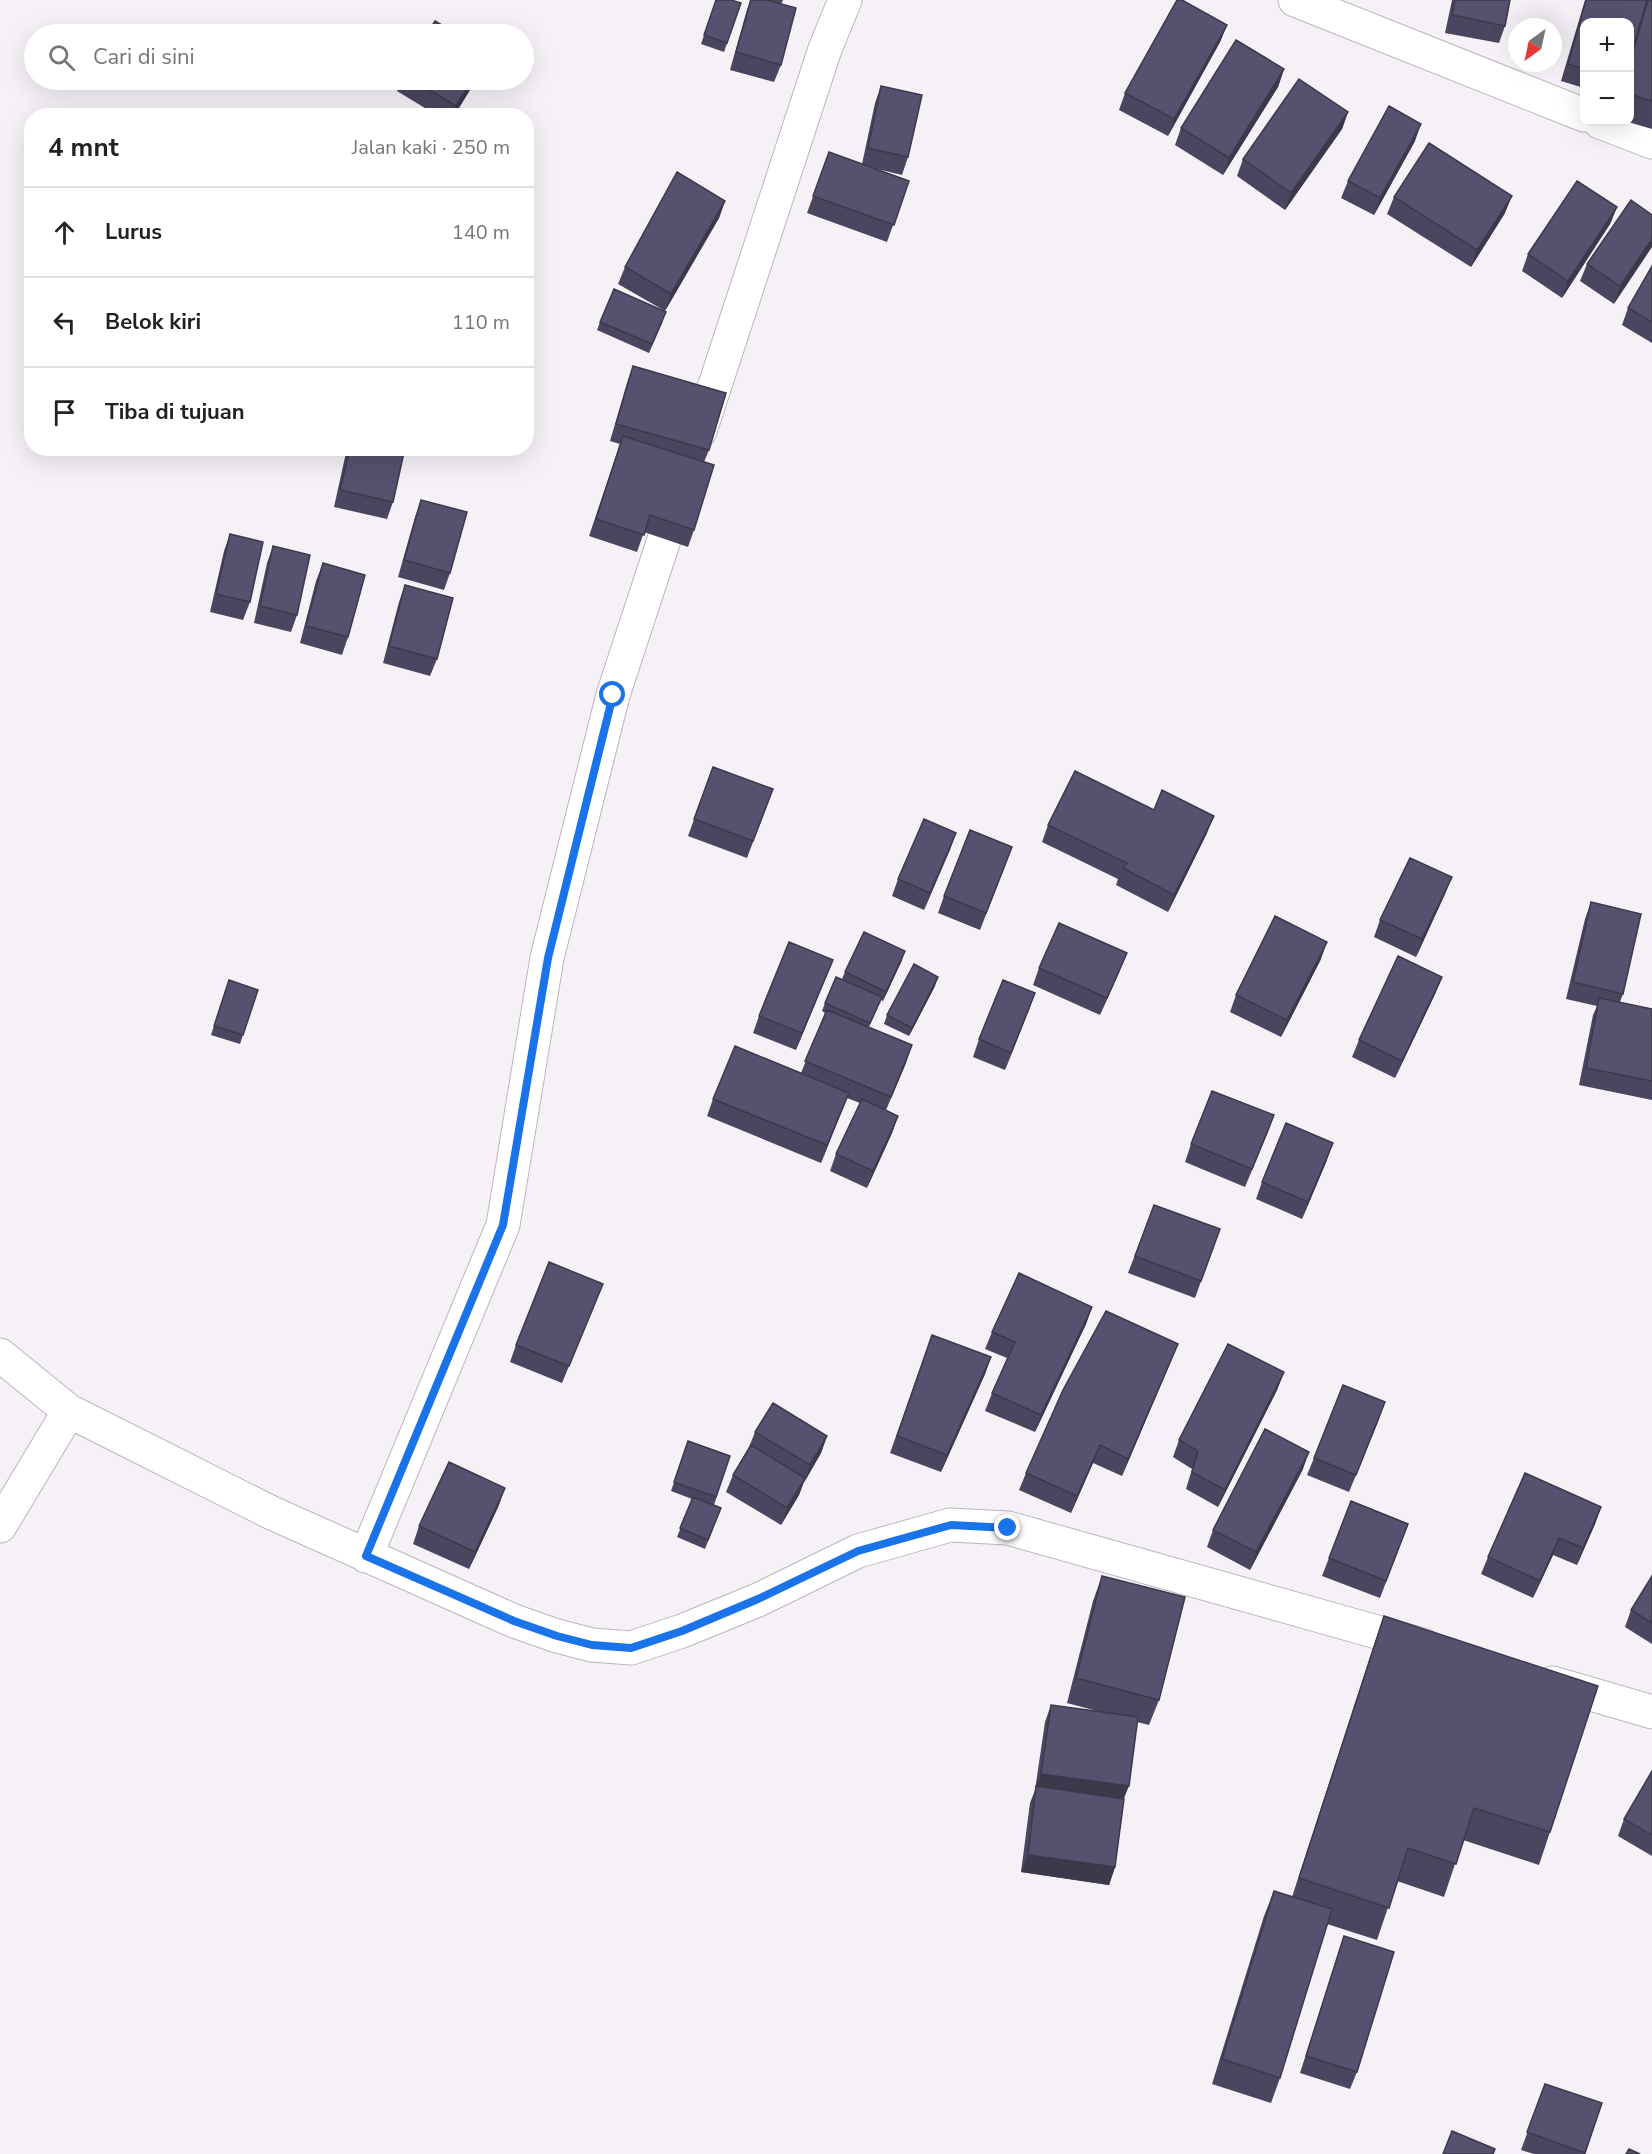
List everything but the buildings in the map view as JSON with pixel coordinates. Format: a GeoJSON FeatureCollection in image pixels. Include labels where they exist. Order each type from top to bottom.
{"type":"FeatureCollection","features":[{"type":"Feature","properties":{"kind":"street"},"geometry":{"type":"LineString","coordinates":[[366,1556],[503,1225],[548,958],[613,695],[825,49],[845,0]]}},
{"type":"Feature","properties":{"kind":"street"},"geometry":{"type":"LineString","coordinates":[[1295,0],[1580,113]]}},
{"type":"Feature","properties":{"kind":"street"},"geometry":{"type":"LineString","coordinates":[[1610,126],[1652,142]]}},
{"type":"Feature","properties":{"kind":"street"},"geometry":{"type":"LineString","coordinates":[[0,1355],[69,1411],[272,1513],[514,1621],[592,1645],[631,1648],[682,1631],[748,1604],[858,1551],[951,1525],[1008,1528],[1454,1654]]}},
{"type":"Feature","properties":{"kind":"street"},"geometry":{"type":"LineString","coordinates":[[0,1526],[69,1411]]}},
{"type":"Feature","properties":{"kind":"street"},"geometry":{"type":"LineString","coordinates":[[1522,1674],[1652,1712]]}},
{"type":"Feature","properties":{"kind":"route"},"geometry":{"type":"LineString","coordinates":[[613,695],[548,958],[503,1225],[366,1556],[514,1621],[557,1636],[592,1645],[631,1648],[682,1631],[758,1599],[858,1551],[951,1525],[1008,1528]]}}]}
